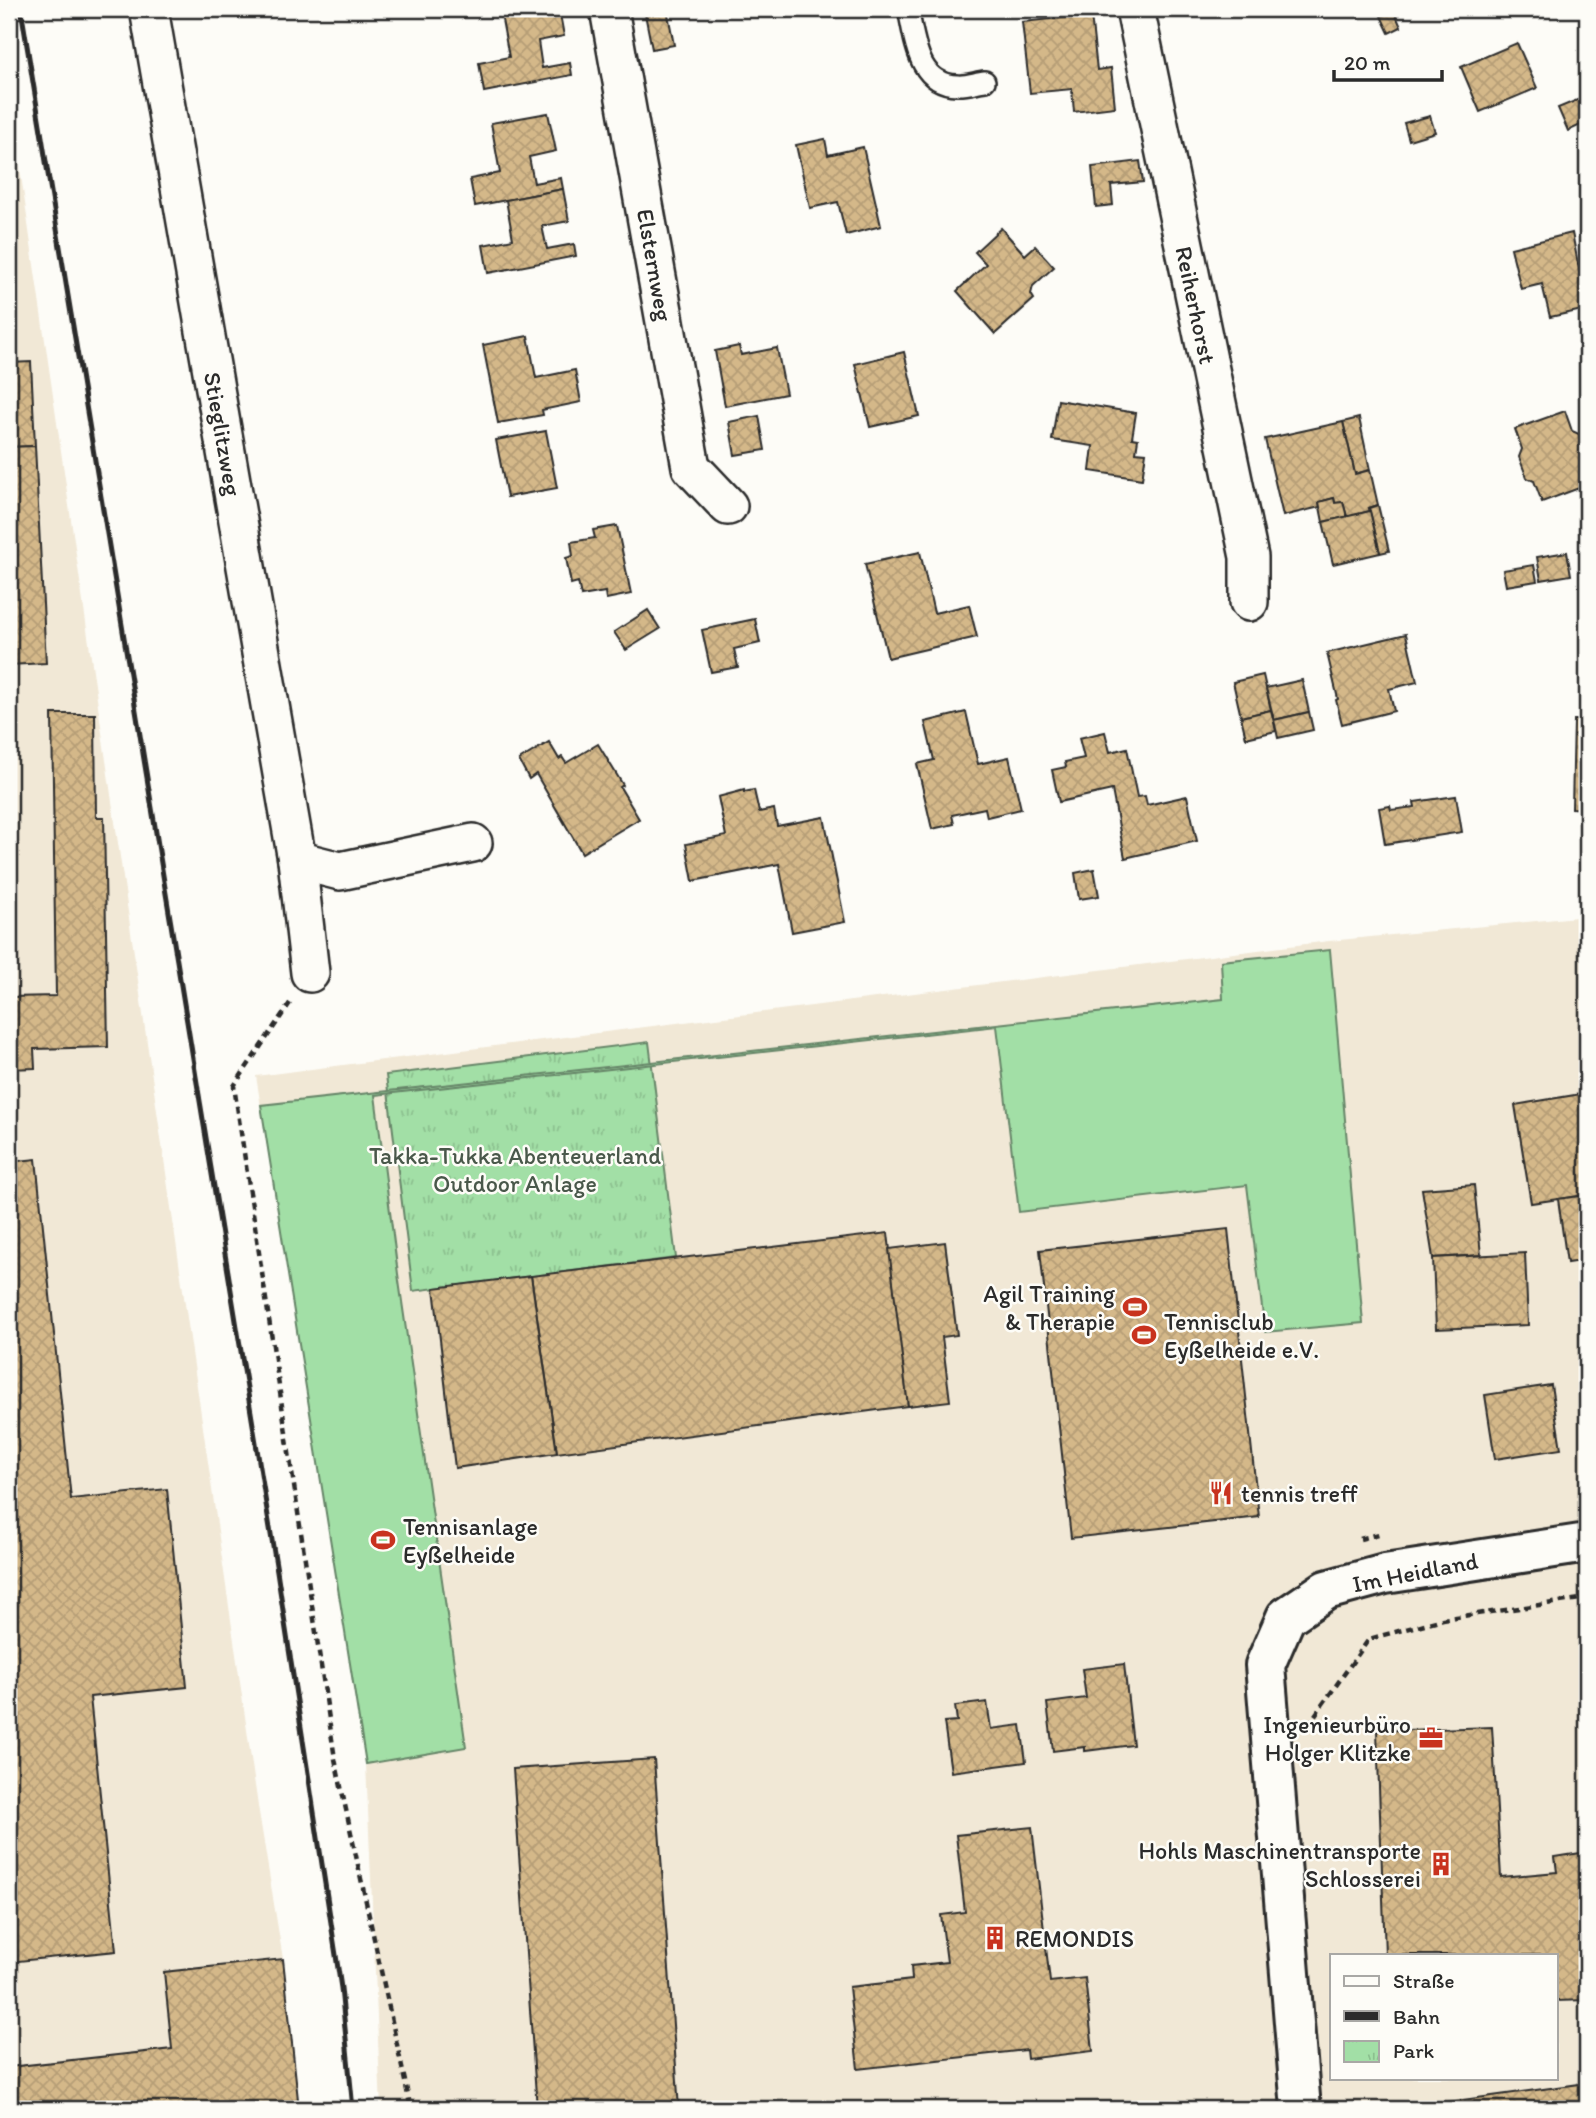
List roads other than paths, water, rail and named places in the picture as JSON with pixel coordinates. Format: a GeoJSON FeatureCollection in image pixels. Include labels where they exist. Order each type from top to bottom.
{"type":"FeatureCollection","features":[{"type":"Feature","properties":{"kind":"street","name":"Stieglitzweg"},"geometry":{"type":"LineString","coordinates":[[149,9],[297,860],[310,973]]}},
{"type":"Feature","properties":{"kind":"street","name":"Elsternweg"},"geometry":{"type":"LineString","coordinates":[[608,9],[691,467],[728,506]]}},
{"type":"Feature","properties":{"kind":"street","name":"Reiherhorst"},"geometry":{"type":"LineString","coordinates":[[1135,9],[1249,557],[1249,602]]}},
{"type":"Feature","properties":{"kind":"street"},"geometry":{"type":"LineString","coordinates":[[297,860],[340,872],[473,843]]}},
{"type":"Feature","properties":{"kind":"street","name":"Im Heidland"},"geometry":{"type":"LineString","coordinates":[[1301,2109],[1265,1665],[1286,1617],[1326,1590],[1385,1574],[1587,1543]]}},
{"type":"Feature","properties":{"kind":"lane"},"geometry":{"type":"LineString","coordinates":[[908,9],[919,58],[928,73],[943,83],[959,86],[985,81]]}},
{"type":"Feature","properties":{"kind":"railway"},"geometry":{"type":"LineString","coordinates":[[21,9],[277,1571],[341,1988],[353,2109]]}},
{"type":"Feature","properties":{"kind":"place","name":"Agil Training & Therapie"},"geometry":{"type":"Point","coordinates":[1135,1307]}},
{"type":"Feature","properties":{"kind":"place","name":"Tennisclub Eyßelheide e.V."},"geometry":{"type":"Point","coordinates":[1144,1335]}},
{"type":"Feature","properties":{"kind":"place","name":"tennis treff"},"geometry":{"type":"Point","coordinates":[1221,1493]}},
{"type":"Feature","properties":{"kind":"place","name":"Tennisanlage Eyßelheide"},"geometry":{"type":"Point","coordinates":[383,1540]}},
{"type":"Feature","properties":{"kind":"place","name":"Ingenieurbüro Holger Klitzke"},"geometry":{"type":"Point","coordinates":[1431,1738]}},
{"type":"Feature","properties":{"kind":"place","name":"Hohls Maschinentransporte Schlosserei"},"geometry":{"type":"Point","coordinates":[1441,1864]}},
{"type":"Feature","properties":{"kind":"place","name":"REMONDIS"},"geometry":{"type":"Point","coordinates":[995,1938]}},
{"type":"Feature","properties":{"kind":"park label","name":"Takka-Tukka Abenteuerland Outdoor Anlage"},"geometry":{"type":"Point","coordinates":[515,1169]}}]}
